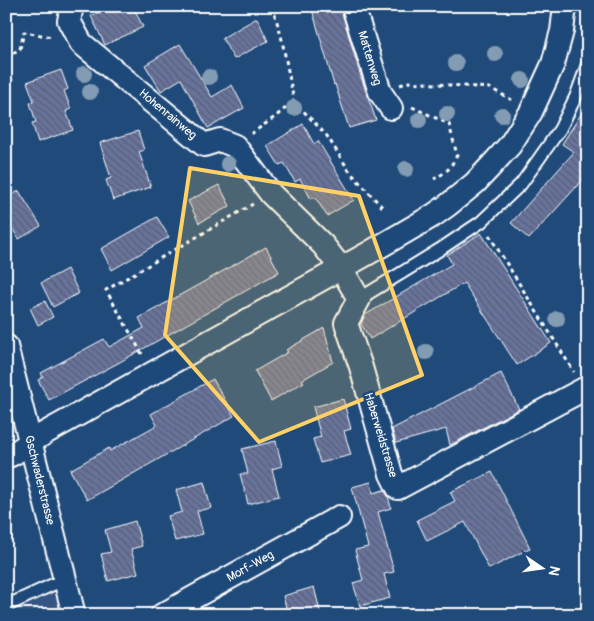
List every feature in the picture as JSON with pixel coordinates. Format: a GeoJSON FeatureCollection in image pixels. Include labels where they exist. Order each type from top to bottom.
{"type":"FeatureCollection","features":[{"type":"Feature","properties":{"kind":"street","name":"Hohenrainweg"},"geometry":{"type":"LineString","coordinates":[[72,6],[69,21],[81,42],[204,145],[220,140],[235,146]]}},
{"type":"Feature","properties":{"kind":"street","name":"Mattenweg"},"geometry":{"type":"LineString","coordinates":[[353,6],[386,100]]}},
{"type":"Feature","properties":{"kind":"street"},"geometry":{"type":"LineString","coordinates":[[6,457],[45,433],[434,216],[448,206],[475,183],[491,166],[510,144],[532,112],[554,64],[562,31],[565,6]]}},
{"type":"Feature","properties":{"kind":"street"},"geometry":{"type":"LineString","coordinates":[[235,146],[271,194],[323,245],[341,268],[359,299]]}},
{"type":"Feature","properties":{"kind":"street","name":"Haberweidstrasse"},"geometry":{"type":"LineString","coordinates":[[359,299],[346,323],[361,367],[391,474],[398,488],[586,388]]}},
{"type":"Feature","properties":{"kind":"street","name":"Gschwaderstrasse"},"geometry":{"type":"LineString","coordinates":[[6,346],[74,615]]}},
{"type":"Feature","properties":{"kind":"street","name":"Morf-Weg"},"geometry":{"type":"LineString","coordinates":[[162,615],[339,516]]}},
{"type":"Feature","properties":{"kind":"lane"},"geometry":{"type":"LineString","coordinates":[[359,299],[481,222],[521,184],[560,129],[576,96],[588,63]]}},
{"type":"Feature","properties":{"kind":"lane"},"geometry":{"type":"LineString","coordinates":[[6,606],[65,579]]}},
{"type":"Feature","properties":{"kind":"path"},"geometry":{"type":"LineString","coordinates":[[272,6],[281,35],[294,101],[327,136],[350,172],[384,210]]}},
{"type":"Feature","properties":{"kind":"path"},"geometry":{"type":"LineString","coordinates":[[6,58],[20,49],[24,32],[81,42]]}},
{"type":"Feature","properties":{"kind":"path"},"geometry":{"type":"LineString","coordinates":[[6,62],[12,80],[6,83]]}},
{"type":"Feature","properties":{"kind":"path"},"geometry":{"type":"LineString","coordinates":[[386,100],[409,82],[490,88],[532,112]]}},
{"type":"Feature","properties":{"kind":"path"},"geometry":{"type":"LineString","coordinates":[[386,100],[413,107],[449,124],[457,155],[447,172],[434,179]]}},
{"type":"Feature","properties":{"kind":"path"},"geometry":{"type":"LineString","coordinates":[[235,146],[294,101]]}},
{"type":"Feature","properties":{"kind":"path"},"geometry":{"type":"LineString","coordinates":[[152,373],[106,290],[271,194]]}},
{"type":"Feature","properties":{"kind":"path"},"geometry":{"type":"LineString","coordinates":[[481,222],[586,388]]}},
{"type":"Feature","properties":{"kind":"highlighted area"},"geometry":{"type":"Polygon","coordinates":[[[190,168],[359,196],[422,375],[259,442],[165,335],[190,168]]]}},
{"type":"Feature","properties":{"kind":"shaded area"},"geometry":{"type":"Polygon","coordinates":[[[65,579],[74,615],[6,615],[6,606],[65,579]]]}},
{"type":"Feature","properties":{"kind":"building"},"geometry":{"type":"Polygon","coordinates":[[[112,6],[133,6],[143,27],[105,45],[91,16],[112,6]]]}},
{"type":"Feature","properties":{"kind":"building"},"geometry":{"type":"Polygon","coordinates":[[[311,6],[340,6],[376,120],[349,128],[334,85],[311,6]]]}},
{"type":"Feature","properties":{"kind":"building"},"geometry":{"type":"Polygon","coordinates":[[[257,18],[268,41],[234,59],[222,38],[257,18]]]}},
{"type":"Feature","properties":{"kind":"building"},"geometry":{"type":"Polygon","coordinates":[[[180,44],[212,97],[232,85],[244,108],[208,128],[181,79],[161,91],[145,65],[180,44]]]}},
{"type":"Feature","properties":{"kind":"building"},"geometry":{"type":"Polygon","coordinates":[[[61,70],[68,89],[64,91],[71,109],[66,111],[73,130],[38,142],[32,123],[36,122],[30,103],[34,101],[27,82],[61,70]]]}},
{"type":"Feature","properties":{"kind":"building"},"geometry":{"type":"Polygon","coordinates":[[[588,103],[588,174],[529,239],[511,223],[574,152],[562,144],[588,103]]]}},
{"type":"Feature","properties":{"kind":"building"},"geometry":{"type":"Polygon","coordinates":[[[303,124],[314,144],[318,141],[354,200],[327,216],[315,197],[311,199],[300,179],[295,182],[284,163],[279,165],[267,146],[303,124]]]}},
{"type":"Feature","properties":{"kind":"building"},"geometry":{"type":"Polygon","coordinates":[[[138,131],[144,150],[139,152],[151,187],[113,200],[106,180],[111,178],[100,143],[138,131]]]}},
{"type":"Feature","properties":{"kind":"building"},"geometry":{"type":"Polygon","coordinates":[[[219,185],[230,206],[199,223],[188,201],[219,185]]]}},
{"type":"Feature","properties":{"kind":"building"},"geometry":{"type":"Polygon","coordinates":[[[19,191],[41,226],[19,239],[6,219],[6,198],[19,191]]]}},
{"type":"Feature","properties":{"kind":"building"},"geometry":{"type":"Polygon","coordinates":[[[157,217],[169,237],[112,270],[101,249],[157,217]]]}},
{"type":"Feature","properties":{"kind":"building"},"geometry":{"type":"Polygon","coordinates":[[[481,233],[551,343],[517,365],[464,283],[370,339],[361,324],[365,315],[452,264],[447,255],[481,233]]]}},
{"type":"Feature","properties":{"kind":"building"},"geometry":{"type":"Polygon","coordinates":[[[266,247],[279,272],[49,400],[38,380],[43,377],[41,373],[104,339],[109,347],[144,328],[139,318],[266,247]]]}},
{"type":"Feature","properties":{"kind":"building"},"geometry":{"type":"Polygon","coordinates":[[[67,269],[79,293],[53,307],[41,283],[67,269]]]}},
{"type":"Feature","properties":{"kind":"building"},"geometry":{"type":"Polygon","coordinates":[[[45,301],[53,317],[38,325],[30,308],[45,301]]]}},
{"type":"Feature","properties":{"kind":"building"},"geometry":{"type":"Polygon","coordinates":[[[324,328],[333,362],[271,401],[255,371],[324,328]]]}},
{"type":"Feature","properties":{"kind":"building"},"geometry":{"type":"Polygon","coordinates":[[[501,373],[519,409],[450,445],[446,429],[396,443],[392,429],[501,373]]]}},
{"type":"Feature","properties":{"kind":"building"},"geometry":{"type":"Polygon","coordinates":[[[213,379],[234,416],[87,500],[70,470],[109,448],[110,451],[157,425],[151,414],[213,379]]]}},
{"type":"Feature","properties":{"kind":"building"},"geometry":{"type":"Polygon","coordinates":[[[343,399],[351,429],[344,431],[351,455],[320,463],[313,439],[321,437],[313,407],[343,399]]]}},
{"type":"Feature","properties":{"kind":"building"},"geometry":{"type":"Polygon","coordinates":[[[276,441],[282,466],[272,469],[279,496],[248,504],[240,474],[248,474],[242,449],[276,441]]]}},
{"type":"Feature","properties":{"kind":"building"},"geometry":{"type":"Polygon","coordinates":[[[492,472],[530,548],[489,569],[465,522],[427,541],[417,520],[455,501],[450,492],[492,472]]]}},
{"type":"Feature","properties":{"kind":"building"},"geometry":{"type":"Polygon","coordinates":[[[204,482],[211,508],[197,511],[203,534],[175,541],[168,516],[182,512],[176,490],[204,482]]]}},
{"type":"Feature","properties":{"kind":"building"},"geometry":{"type":"Polygon","coordinates":[[[371,482],[373,493],[384,490],[388,496],[391,508],[378,512],[394,572],[384,574],[390,598],[360,606],[353,583],[363,580],[355,550],[368,547],[352,487],[371,482]]]}},
{"type":"Feature","properties":{"kind":"building"},"geometry":{"type":"Polygon","coordinates":[[[135,521],[142,546],[131,549],[138,573],[108,581],[101,554],[111,552],[105,530],[135,521]]]}},
{"type":"Feature","properties":{"kind":"building"},"geometry":{"type":"Polygon","coordinates":[[[314,587],[321,615],[288,615],[283,596],[314,587]]]}}]}
